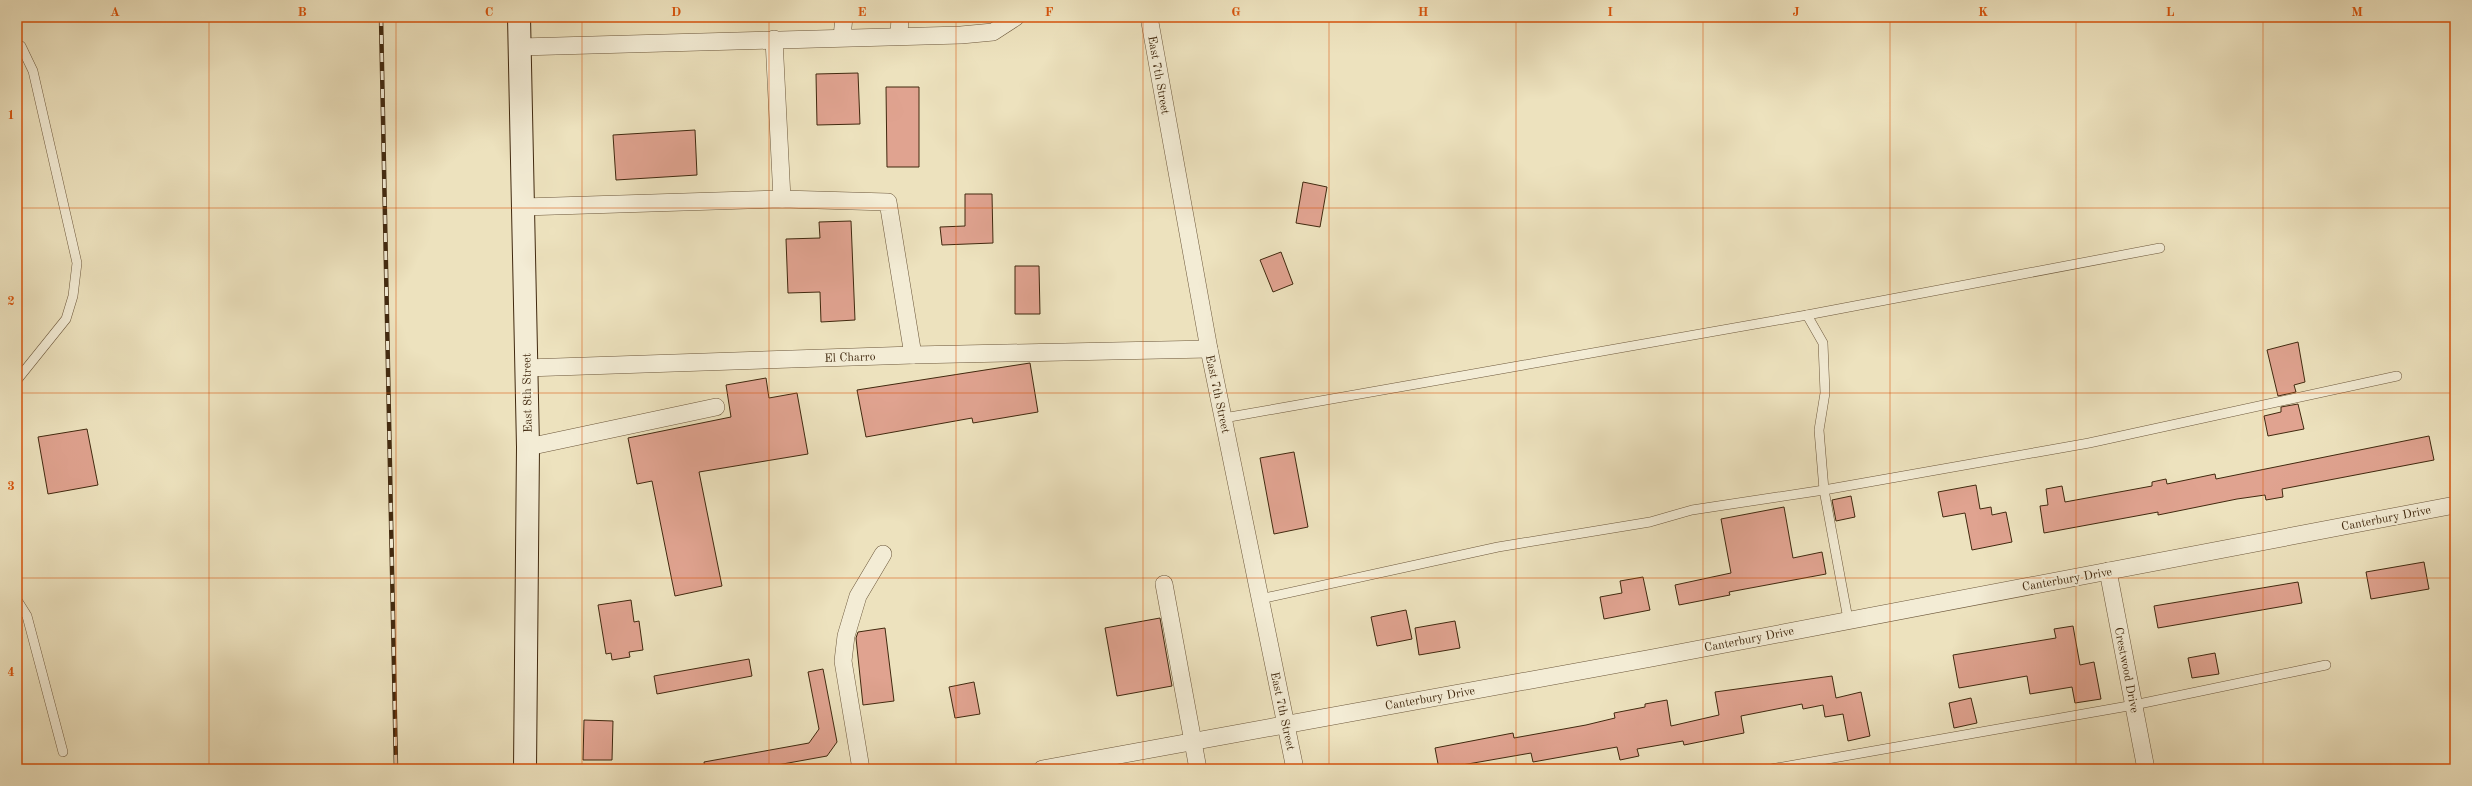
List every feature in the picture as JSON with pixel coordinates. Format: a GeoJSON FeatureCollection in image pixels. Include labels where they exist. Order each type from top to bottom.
{"type":"FeatureCollection","features":[{"type":"Feature","properties":{"kind":"main road","name":"East 8th Street"},"geometry":{"type":"LineString","coordinates":[[519,17],[528,447],[525,769]]}},
{"type":"Feature","properties":{"kind":"street"},"geometry":{"type":"LineString","coordinates":[[842,37],[844,17]]}},
{"type":"Feature","properties":{"kind":"street"},"geometry":{"type":"LineString","coordinates":[[899,35],[900,17]]}},
{"type":"Feature","properties":{"kind":"street"},"geometry":{"type":"LineString","coordinates":[[520,47],[993,32],[1016,17]]}},
{"type":"Feature","properties":{"kind":"street","name":"East 7th Street"},"geometry":{"type":"LineString","coordinates":[[1149,17],[1209,349],[1295,769]]}},
{"type":"Feature","properties":{"kind":"street"},"geometry":{"type":"LineString","coordinates":[[774,39],[782,199]]}},
{"type":"Feature","properties":{"kind":"street"},"geometry":{"type":"LineString","coordinates":[[523,207],[782,199],[888,202],[913,355]]}},
{"type":"Feature","properties":{"kind":"street","name":"El Charro"},"geometry":{"type":"LineString","coordinates":[[526,368],[913,355],[1209,349]]}},
{"type":"Feature","properties":{"kind":"street"},"geometry":{"type":"LineString","coordinates":[[528,447],[716,407]]}},
{"type":"Feature","properties":{"kind":"street","name":"Canterbury Drive"},"geometry":{"type":"LineString","coordinates":[[1042,769],[1652,658],[1848,619],[2455,505]]}},
{"type":"Feature","properties":{"kind":"street"},"geometry":{"type":"LineString","coordinates":[[860,769],[843,661],[846,636],[858,596],[883,554]]}},
{"type":"Feature","properties":{"kind":"street","name":"Crestwood Drive"},"geometry":{"type":"LineString","coordinates":[[2108,571],[2146,769]]}},
{"type":"Feature","properties":{"kind":"street"},"geometry":{"type":"LineString","coordinates":[[1164,584],[1198,769]]}},
{"type":"Feature","properties":{"kind":"lane"},"geometry":{"type":"LineString","coordinates":[[17,44],[21,46],[33,71],[77,264],[73,296],[66,319],[48,344],[17,380]]}},
{"type":"Feature","properties":{"kind":"lane"},"geometry":{"type":"LineString","coordinates":[[1224,418],[1807,315],[2160,248]]}},
{"type":"Feature","properties":{"kind":"lane"},"geometry":{"type":"LineString","coordinates":[[1807,315],[1823,343],[1825,393],[1819,430],[1824,490],[1848,619]]}},
{"type":"Feature","properties":{"kind":"lane"},"geometry":{"type":"LineString","coordinates":[[1260,599],[1498,547],[1650,522],[1692,510],[1824,490],[2089,443],[2397,376]]}},
{"type":"Feature","properties":{"kind":"lane"},"geometry":{"type":"LineString","coordinates":[[17,600],[28,616],[64,752]]}},
{"type":"Feature","properties":{"kind":"lane"},"geometry":{"type":"LineString","coordinates":[[1771,769],[2134,705],[2326,665]]}},
{"type":"Feature","properties":{"kind":"building"},"geometry":{"type":"Polygon","coordinates":[[[858,73],[860,124],[817,125],[816,74],[858,73]]]}},
{"type":"Feature","properties":{"kind":"building"},"geometry":{"type":"Polygon","coordinates":[[[886,87],[919,87],[919,167],[887,167],[886,87]]]}},
{"type":"Feature","properties":{"kind":"building"},"geometry":{"type":"Polygon","coordinates":[[[695,130],[697,175],[616,180],[613,135],[695,130]]]}},
{"type":"Feature","properties":{"kind":"building"},"geometry":{"type":"Polygon","coordinates":[[[1303,182],[1327,187],[1320,227],[1296,223],[1303,182]]]}},
{"type":"Feature","properties":{"kind":"building"},"geometry":{"type":"Polygon","coordinates":[[[965,194],[992,194],[993,243],[942,245],[940,227],[965,226],[965,194]]]}},
{"type":"Feature","properties":{"kind":"building"},"geometry":{"type":"Polygon","coordinates":[[[851,221],[855,320],[821,322],[820,292],[788,293],[786,239],[820,238],[819,222],[851,221]]]}},
{"type":"Feature","properties":{"kind":"building"},"geometry":{"type":"Polygon","coordinates":[[[1281,252],[1293,284],[1273,292],[1260,260],[1281,252]]]}},
{"type":"Feature","properties":{"kind":"building"},"geometry":{"type":"Polygon","coordinates":[[[1015,266],[1039,266],[1040,314],[1015,314],[1015,266]]]}},
{"type":"Feature","properties":{"kind":"building"},"geometry":{"type":"Polygon","coordinates":[[[2298,342],[2305,382],[2294,385],[2296,392],[2278,396],[2267,350],[2298,342]]]}},
{"type":"Feature","properties":{"kind":"building"},"geometry":{"type":"Polygon","coordinates":[[[1030,363],[1038,412],[973,423],[972,418],[866,437],[857,390],[1030,363]]]}},
{"type":"Feature","properties":{"kind":"building"},"geometry":{"type":"Polygon","coordinates":[[[766,378],[769,398],[797,393],[808,454],[699,472],[722,586],[675,596],[652,481],[637,484],[628,438],[731,417],[726,385],[766,378]]]}},
{"type":"Feature","properties":{"kind":"building"},"geometry":{"type":"Polygon","coordinates":[[[2298,404],[2304,429],[2268,436],[2264,416],[2281,412],[2281,407],[2298,404]]]}},
{"type":"Feature","properties":{"kind":"building"},"geometry":{"type":"Polygon","coordinates":[[[87,429],[98,485],[48,494],[38,437],[87,429]]]}},
{"type":"Feature","properties":{"kind":"building"},"geometry":{"type":"Polygon","coordinates":[[[2429,436],[2434,460],[2282,489],[2283,497],[2266,500],[2265,495],[2237,499],[2158,515],[2158,512],[2044,533],[2040,506],[2048,505],[2046,489],[2062,486],[2065,502],[2152,486],[2152,482],[2166,479],[2167,484],[2215,474],[2216,479],[2429,436]]]}},
{"type":"Feature","properties":{"kind":"building"},"geometry":{"type":"Polygon","coordinates":[[[1294,452],[1308,527],[1274,534],[1260,458],[1294,452]]]}},
{"type":"Feature","properties":{"kind":"building"},"geometry":{"type":"Polygon","coordinates":[[[1976,485],[1980,509],[1991,507],[1992,515],[2006,512],[2012,542],[1972,550],[1965,513],[1943,517],[1938,492],[1976,485]]]}},
{"type":"Feature","properties":{"kind":"building"},"geometry":{"type":"Polygon","coordinates":[[[1851,496],[1855,517],[1836,521],[1832,500],[1851,496]]]}},
{"type":"Feature","properties":{"kind":"building"},"geometry":{"type":"Polygon","coordinates":[[[1784,507],[1793,558],[1822,552],[1826,574],[1729,592],[1730,595],[1679,605],[1675,585],[1731,573],[1721,519],[1784,507]]]}},
{"type":"Feature","properties":{"kind":"building"},"geometry":{"type":"Polygon","coordinates":[[[2424,562],[2429,589],[2371,599],[2366,572],[2424,562]]]}},
{"type":"Feature","properties":{"kind":"building"},"geometry":{"type":"Polygon","coordinates":[[[1643,577],[1650,610],[1604,619],[1600,597],[1622,593],[1620,581],[1643,577]]]}},
{"type":"Feature","properties":{"kind":"building"},"geometry":{"type":"Polygon","coordinates":[[[2298,582],[2302,603],[2158,628],[2154,606],[2298,582]]]}},
{"type":"Feature","properties":{"kind":"building"},"geometry":{"type":"Polygon","coordinates":[[[631,600],[634,622],[639,621],[643,650],[629,652],[630,657],[612,660],[611,653],[606,654],[598,605],[631,600]]]}},
{"type":"Feature","properties":{"kind":"building"},"geometry":{"type":"Polygon","coordinates":[[[1406,610],[1412,639],[1377,646],[1371,617],[1406,610]]]}},
{"type":"Feature","properties":{"kind":"building"},"geometry":{"type":"Polygon","coordinates":[[[1160,618],[1172,686],[1117,696],[1105,628],[1160,618]]]}},
{"type":"Feature","properties":{"kind":"building"},"geometry":{"type":"Polygon","coordinates":[[[1455,621],[1460,648],[1419,655],[1415,628],[1455,621]]]}},
{"type":"Feature","properties":{"kind":"building"},"geometry":{"type":"Polygon","coordinates":[[[2073,626],[2080,665],[2094,662],[2101,699],[2075,703],[2072,687],[2030,694],[2027,676],[1959,688],[1953,655],[2056,638],[2054,629],[2073,626]]]}},
{"type":"Feature","properties":{"kind":"building"},"geometry":{"type":"Polygon","coordinates":[[[885,628],[894,701],[863,705],[856,638],[858,632],[885,628]]]}},
{"type":"Feature","properties":{"kind":"building"},"geometry":{"type":"Polygon","coordinates":[[[2215,653],[2219,674],[2192,678],[2188,658],[2215,653]]]}},
{"type":"Feature","properties":{"kind":"building"},"geometry":{"type":"Polygon","coordinates":[[[749,659],[752,676],[657,694],[654,676],[749,659]]]}},
{"type":"Feature","properties":{"kind":"building"},"geometry":{"type":"Polygon","coordinates":[[[823,669],[837,742],[827,756],[755,769],[705,769],[704,762],[809,743],[819,729],[808,672],[823,669]]]}},
{"type":"Feature","properties":{"kind":"building"},"geometry":{"type":"Polygon","coordinates":[[[1832,676],[1836,698],[1861,692],[1870,736],[1848,741],[1843,714],[1825,717],[1823,705],[1803,709],[1802,704],[1741,716],[1744,733],[1684,745],[1683,741],[1637,749],[1639,756],[1620,760],[1617,747],[1533,762],[1531,753],[1439,769],[1435,748],[1513,733],[1514,738],[1586,725],[1615,718],[1614,713],[1645,707],[1645,704],[1667,700],[1671,726],[1719,715],[1715,692],[1832,676]]]}},
{"type":"Feature","properties":{"kind":"building"},"geometry":{"type":"Polygon","coordinates":[[[974,682],[980,714],[955,718],[949,687],[974,682]]]}},
{"type":"Feature","properties":{"kind":"building"},"geometry":{"type":"Polygon","coordinates":[[[1971,698],[1977,723],[1954,728],[1949,703],[1971,698]]]}},
{"type":"Feature","properties":{"kind":"building"},"geometry":{"type":"Polygon","coordinates":[[[584,720],[613,721],[612,760],[583,760],[584,720]]]}},
{"type":"Feature","properties":{"kind":"railway"},"geometry":{"type":"LineString","coordinates":[[381,17],[396,769]]}}]}
